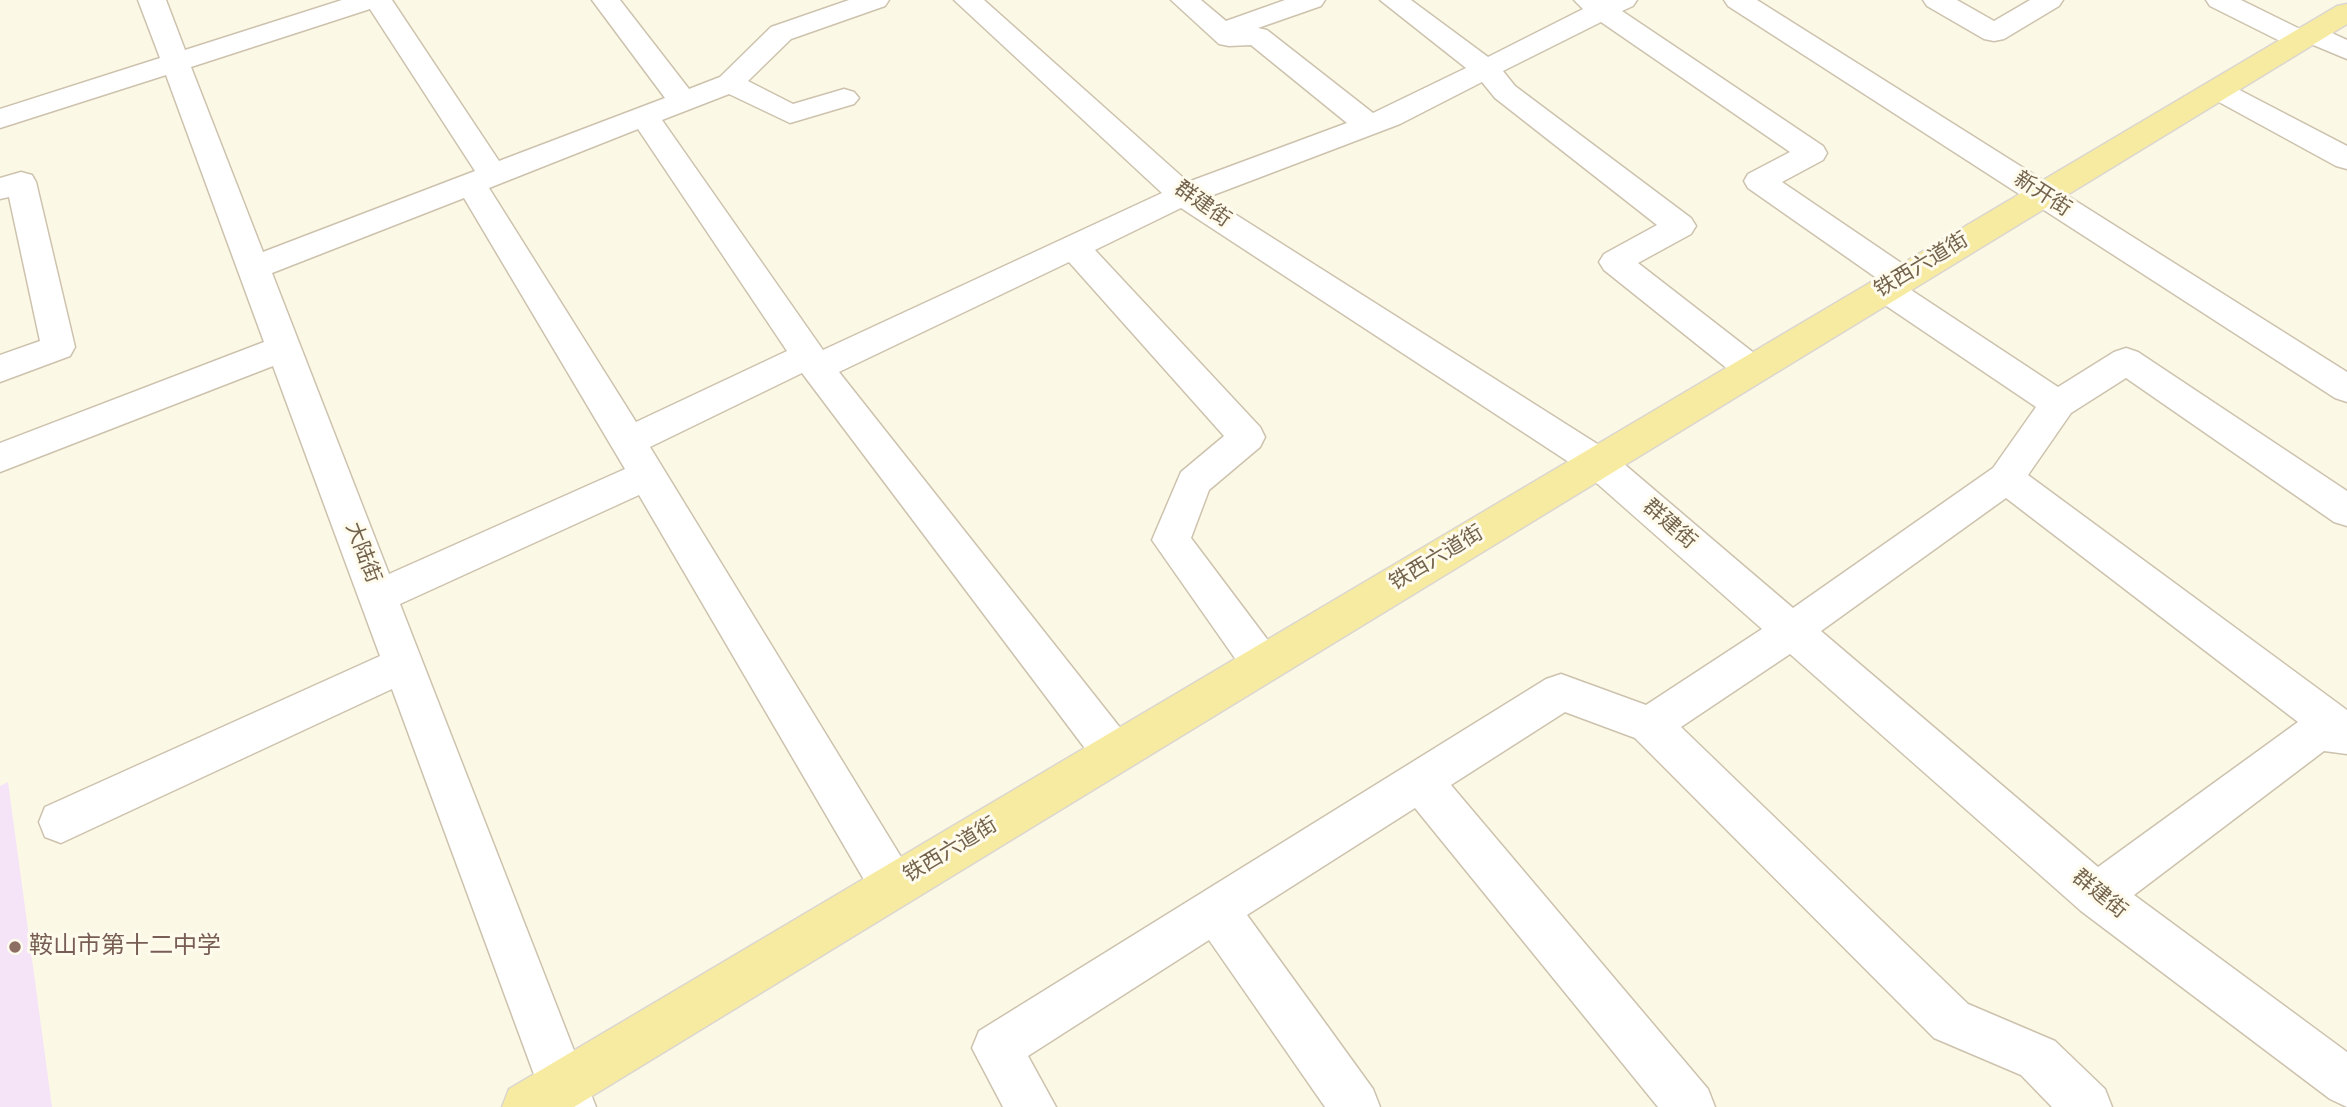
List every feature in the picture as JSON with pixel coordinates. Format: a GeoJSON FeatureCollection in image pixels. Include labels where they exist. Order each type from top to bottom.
{"type":"FeatureCollection","features":[{"type":"Feature","properties":{"kind":"main road","name":"铁西六道街"},"geometry":{"type":"LineString","coordinates":[[527,1107],[568,1096],[893,886],[2347,12]]}},
{"type":"Feature","properties":{"kind":"street","name":"大陆街"},"geometry":{"type":"LineString","coordinates":[[152,0],[568,1096]]}},
{"type":"Feature","properties":{"kind":"street"},"geometry":{"type":"LineString","coordinates":[[0,119],[369,0]]}},
{"type":"Feature","properties":{"kind":"street"},"geometry":{"type":"LineString","coordinates":[[379,0],[638,458],[893,886]]}},
{"type":"Feature","properties":{"kind":"street"},"geometry":{"type":"LineString","coordinates":[[606,0],[683,101]]}},
{"type":"Feature","properties":{"kind":"street"},"geometry":{"type":"LineString","coordinates":[[790,0],[811,23]]}},
{"type":"Feature","properties":{"kind":"street"},"geometry":{"type":"LineString","coordinates":[[254,268],[730,83],[781,33],[875,0]]}},
{"type":"Feature","properties":{"kind":"street","name":"群建街"},"geometry":{"type":"LineString","coordinates":[[968,0],[1183,195],[1597,462],[2097,895],[2347,1082]]}},
{"type":"Feature","properties":{"kind":"street"},"geometry":{"type":"LineString","coordinates":[[1185,0],[1229,38],[1257,36],[1369,125]]}},
{"type":"Feature","properties":{"kind":"street"},"geometry":{"type":"LineString","coordinates":[[1222,32],[1311,0]]}},
{"type":"Feature","properties":{"kind":"street"},"geometry":{"type":"LineString","coordinates":[[1394,0],[1486,69],[1505,92],[1681,226],[1615,262],[1751,369]]}},
{"type":"Feature","properties":{"kind":"street"},"geometry":{"type":"LineString","coordinates":[[1937,0],[1994,33],[2049,0]]}},
{"type":"Feature","properties":{"kind":"street"},"geometry":{"type":"LineString","coordinates":[[2220,0],[2305,37],[2347,51]]}},
{"type":"Feature","properties":{"kind":"street","name":"新开街"},"geometry":{"type":"LineString","coordinates":[[1749,2],[2042,195],[2347,389]]}},
{"type":"Feature","properties":{"kind":"street"},"geometry":{"type":"LineString","coordinates":[[378,596],[813,362],[1074,247],[1183,195],[1369,125],[1486,69],[1604,3],[1812,153],[1759,181],[1893,284],[2058,404]]}},
{"type":"Feature","properties":{"kind":"street"},"geometry":{"type":"LineString","coordinates":[[730,83],[790,114],[844,98]]}},
{"type":"Feature","properties":{"kind":"street"},"geometry":{"type":"LineString","coordinates":[[2218,90],[2347,159]]}},
{"type":"Feature","properties":{"kind":"street"},"geometry":{"type":"LineString","coordinates":[[644,116],[813,362],[1114,753]]}},
{"type":"Feature","properties":{"kind":"street"},"geometry":{"type":"LineString","coordinates":[[0,189],[21,182],[58,347],[0,369]]}},
{"type":"Feature","properties":{"kind":"street"},"geometry":{"type":"LineString","coordinates":[[1074,247],[1247,437],[1194,482],[1171,540],[1262,664]]}},
{"type":"Feature","properties":{"kind":"street"},"geometry":{"type":"LineString","coordinates":[[0,458],[284,348]]}},
{"type":"Feature","properties":{"kind":"street"},"geometry":{"type":"LineString","coordinates":[[1650,725],[1791,631],[2006,478],[2058,404],[2126,361],[2347,510]]}},
{"type":"Feature","properties":{"kind":"street"},"geometry":{"type":"LineString","coordinates":[[2006,478],[2346,734]]}},
{"type":"Feature","properties":{"kind":"street"},"geometry":{"type":"LineString","coordinates":[[61,822],[404,664]]}},
{"type":"Feature","properties":{"kind":"street"},"geometry":{"type":"LineString","coordinates":[[1031,1107],[996,1048],[1561,692],[1650,725],[1951,1021],[2038,1058],[2087,1107]]}},
{"type":"Feature","properties":{"kind":"street"},"geometry":{"type":"LineString","coordinates":[[2097,895],[2317,732],[2346,734]]}},
{"type":"Feature","properties":{"kind":"street"},"geometry":{"type":"LineString","coordinates":[[1420,781],[1690,1107]]}},
{"type":"Feature","properties":{"kind":"street"},"geometry":{"type":"LineString","coordinates":[[1216,910],[1355,1107]]}},
{"type":"Feature","properties":{"kind":"shaded area","name":"鞍山市第十二中学"},"geometry":{"type":"Polygon","coordinates":[[[8,782],[52,1107],[0,1107],[0,786],[8,782]]]}},
{"type":"Feature","properties":{"kind":"place","name":"鞍山市第十二中学"},"geometry":{"type":"Point","coordinates":[15,947]}}]}
